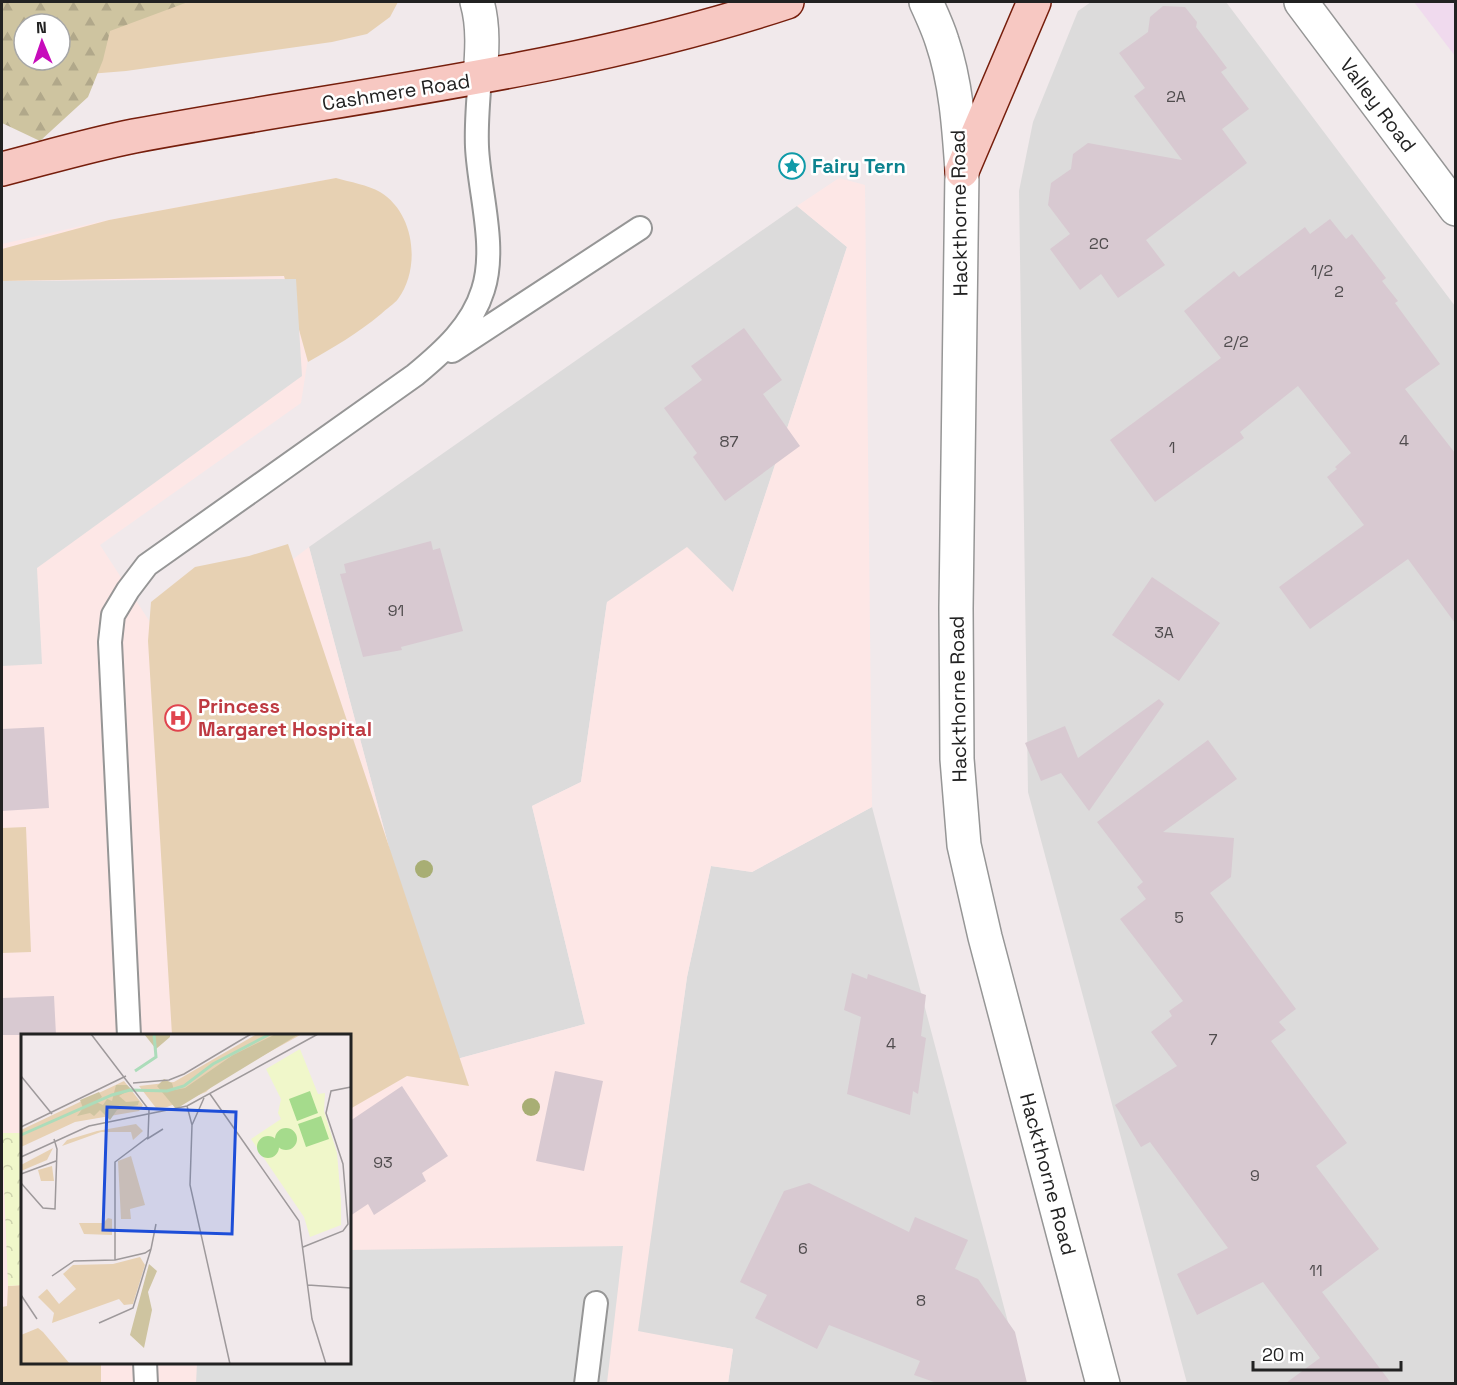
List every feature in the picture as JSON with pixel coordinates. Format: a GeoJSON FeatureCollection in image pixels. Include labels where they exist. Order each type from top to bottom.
{"type":"FeatureCollection","features":[{"type":"Feature","properties":{"kind":"main road","name":"Cashmere Road"},"geometry":{"type":"LineString","coordinates":[[2,169],[132,137],[480,78],[685,31],[787,2]]}},
{"type":"Feature","properties":{"kind":"main road"},"geometry":{"type":"LineString","coordinates":[[962,171],[1034,2]]}},
{"type":"Feature","properties":{"kind":"street"},"geometry":{"type":"LineString","coordinates":[[477,2],[482,44],[480,78]]}},
{"type":"Feature","properties":{"kind":"street","name":"Hackthorne Road"},"geometry":{"type":"LineString","coordinates":[[927,2],[943,42],[952,77],[959,123],[962,171],[956,608],[957,759],[964,845],[985,936],[1103,1383]]}},
{"type":"Feature","properties":{"kind":"street","name":"Valley Road"},"geometry":{"type":"LineString","coordinates":[[1301,2],[1455,209]]}},
{"type":"Feature","properties":{"kind":"lane"},"geometry":{"type":"LineString","coordinates":[[416,375],[447,349],[470,319],[484,289],[488,264],[477,149],[480,78]]}},
{"type":"Feature","properties":{"kind":"lane"},"geometry":{"type":"LineString","coordinates":[[129,1034],[110,642],[114,615],[128,590],[147,565],[416,375],[640,228]]}},
{"type":"Feature","properties":{"kind":"lane"},"geometry":{"type":"LineString","coordinates":[[586,1383],[596,1303]]}},
{"type":"Feature","properties":{"kind":"lane"},"geometry":{"type":"LineString","coordinates":[[145,1364],[146,1383]]}},
{"type":"Feature","properties":{"kind":"shaded area"},"geometry":{"type":"Polygon","coordinates":[[[2,2],[398,2],[390,17],[367,34],[332,42],[126,71],[2,81],[2,2]]]}},
{"type":"Feature","properties":{"kind":"shaded area"},"geometry":{"type":"Polygon","coordinates":[[[1091,2],[1226,2],[1455,306],[1455,1383],[1187,1383],[1028,792],[1019,191],[1033,122],[1078,11],[1091,2]]]}},
{"type":"Feature","properties":{"kind":"shaded area"},"geometry":{"type":"Polygon","coordinates":[[[1414,2],[1455,2],[1455,56],[1414,2]]]}},
{"type":"Feature","properties":{"kind":"shaded area","name":"Princess Margaret Hospital"},"geometry":{"type":"Polygon","coordinates":[[[336,178],[301,403],[100,545],[170,653],[309,547],[446,1062],[585,1024],[532,806],[581,782],[607,602],[687,547],[733,592],[847,247],[797,206],[839,178],[865,185],[872,807],[752,872],[711,866],[687,977],[638,1331],[733,1349],[728,1383],[2,1383],[2,244],[103,221],[336,178]]]}},
{"type":"Feature","properties":{"kind":"shaded area"},"geometry":{"type":"Polygon","coordinates":[[[336,178],[380,192],[392,201],[401,213],[411,242],[410,272],[405,286],[394,303],[354,334],[308,362],[284,276],[2,281],[2,249],[109,220],[336,178]]]}},
{"type":"Feature","properties":{"kind":"shaded area"},"geometry":{"type":"Polygon","coordinates":[[[797,206],[847,247],[733,592],[607,602],[581,782],[532,806],[585,1024],[446,1062],[309,547],[797,206]]]}},
{"type":"Feature","properties":{"kind":"shaded area"},"geometry":{"type":"Polygon","coordinates":[[[296,279],[302,376],[37,568],[42,664],[2,666],[2,281],[296,279]]]}},
{"type":"Feature","properties":{"kind":"shaded area"},"geometry":{"type":"Polygon","coordinates":[[[288,544],[469,1086],[407,1076],[351,1108],[351,1034],[172,1034],[148,641],[151,602],[195,567],[249,556],[288,544]]]}},
{"type":"Feature","properties":{"kind":"shaded area"},"geometry":{"type":"Polygon","coordinates":[[[872,807],[1024,1383],[728,1383],[733,1349],[637,1332],[687,977],[711,866],[752,872],[872,807]]]}},
{"type":"Feature","properties":{"kind":"shaded area"},"geometry":{"type":"Polygon","coordinates":[[[26,827],[31,952],[2,953],[2,828],[26,827]]]}},
{"type":"Feature","properties":{"kind":"shaded area"},"geometry":{"type":"Polygon","coordinates":[[[623,1246],[607,1383],[196,1384],[197,1364],[351,1364],[351,1250],[623,1246]]]}},
{"type":"Feature","properties":{"kind":"shaded area"},"geometry":{"type":"Polygon","coordinates":[[[21,1285],[21,1364],[101,1364],[101,1383],[2,1383],[2,1307],[7,1306],[8,1286],[21,1285]]]}},
{"type":"Feature","properties":{"kind":"green space"},"geometry":{"type":"Polygon","coordinates":[[[2,2],[188,2],[110,31],[103,60],[88,97],[40,141],[2,123],[2,2]]]}},
{"type":"Feature","properties":{"kind":"green space"},"geometry":{"type":"Polygon","coordinates":[[[2,1133],[21,1133],[21,1285],[8,1286],[2,1133]]]}},
{"type":"Feature","properties":{"kind":"building"},"geometry":{"type":"Polygon","coordinates":[[[1163,6],[1185,7],[1197,22],[1196,27],[1227,68],[1221,72],[1249,109],[1222,129],[1247,163],[1146,240],[1165,265],[1118,298],[1101,274],[1080,290],[1050,249],[1070,234],[1048,205],[1051,183],[1071,169],[1073,154],[1088,143],[1182,160],[1134,96],[1145,88],[1119,53],[1148,32],[1150,17],[1163,6]]]}},
{"type":"Feature","properties":{"kind":"building"},"geometry":{"type":"Polygon","coordinates":[[[1330,219],[1346,239],[1352,234],[1386,278],[1382,281],[1398,301],[1395,303],[1440,364],[1405,389],[1455,453],[1455,623],[1408,559],[1310,629],[1279,587],[1364,525],[1327,477],[1351,453],[1298,386],[1240,432],[1244,438],[1155,502],[1110,440],[1221,358],[1184,311],[1234,271],[1239,277],[1305,227],[1310,234],[1330,219]]]}},
{"type":"Feature","properties":{"kind":"building"},"geometry":{"type":"Polygon","coordinates":[[[744,328],[782,380],[763,394],[800,446],[725,501],[693,457],[697,453],[664,408],[702,380],[691,366],[744,328]]]}},
{"type":"Feature","properties":{"kind":"building"},"geometry":{"type":"Polygon","coordinates":[[[431,541],[433,550],[440,548],[463,631],[401,647],[402,650],[363,657],[340,574],[346,573],[344,564],[431,541]]]}},
{"type":"Feature","properties":{"kind":"building"},"geometry":{"type":"Polygon","coordinates":[[[1152,577],[1220,623],[1179,681],[1112,635],[1152,577]]]}},
{"type":"Feature","properties":{"kind":"building"},"geometry":{"type":"Polygon","coordinates":[[[1159,699],[1164,704],[1089,811],[1061,773],[1041,781],[1025,743],[1065,726],[1078,758],[1159,699]]]}},
{"type":"Feature","properties":{"kind":"building"},"geometry":{"type":"Polygon","coordinates":[[[44,727],[49,808],[2,811],[2,729],[44,727]]]}},
{"type":"Feature","properties":{"kind":"building"},"geometry":{"type":"Polygon","coordinates":[[[1208,740],[1237,779],[1163,832],[1234,838],[1231,877],[1210,893],[1296,1009],[1279,1022],[1286,1030],[1271,1041],[1347,1143],[1316,1166],[1379,1249],[1322,1292],[1391,1383],[1286,1383],[1320,1358],[1263,1282],[1197,1315],[1177,1274],[1228,1248],[1150,1142],[1141,1147],[1115,1105],[1177,1066],[1151,1032],[1172,1016],[1169,1011],[1183,1001],[1120,919],[1146,899],[1137,887],[1143,882],[1097,822],[1208,740]]]}},
{"type":"Feature","properties":{"kind":"building"},"geometry":{"type":"Polygon","coordinates":[[[852,973],[867,979],[868,974],[926,995],[921,1036],[926,1038],[918,1094],[913,1091],[910,1115],[847,1094],[861,1017],[844,1010],[852,973]]]}},
{"type":"Feature","properties":{"kind":"building"},"geometry":{"type":"Polygon","coordinates":[[[54,996],[56,1034],[2,1035],[2,998],[54,996]]]}},
{"type":"Feature","properties":{"kind":"building"},"geometry":{"type":"Polygon","coordinates":[[[555,1071],[603,1081],[584,1171],[536,1161],[555,1071]]]}},
{"type":"Feature","properties":{"kind":"building"},"geometry":{"type":"Polygon","coordinates":[[[402,1086],[448,1156],[422,1173],[426,1181],[374,1215],[368,1204],[351,1215],[351,1120],[402,1086]]]}},
{"type":"Feature","properties":{"kind":"building"},"geometry":{"type":"Polygon","coordinates":[[[809,1183],[909,1232],[915,1217],[968,1240],[955,1269],[978,1279],[1015,1332],[1027,1383],[937,1383],[914,1375],[920,1361],[829,1325],[817,1349],[755,1318],[767,1295],[740,1282],[784,1191],[809,1183]]]}},
{"type":"Feature","properties":{"kind":"place","name":"Fairy Tern"},"geometry":{"type":"Point","coordinates":[792,166]}},
{"type":"Feature","properties":{"kind":"place","name":"Princess Margaret Hospital"},"geometry":{"type":"Point","coordinates":[178,718]}}]}
